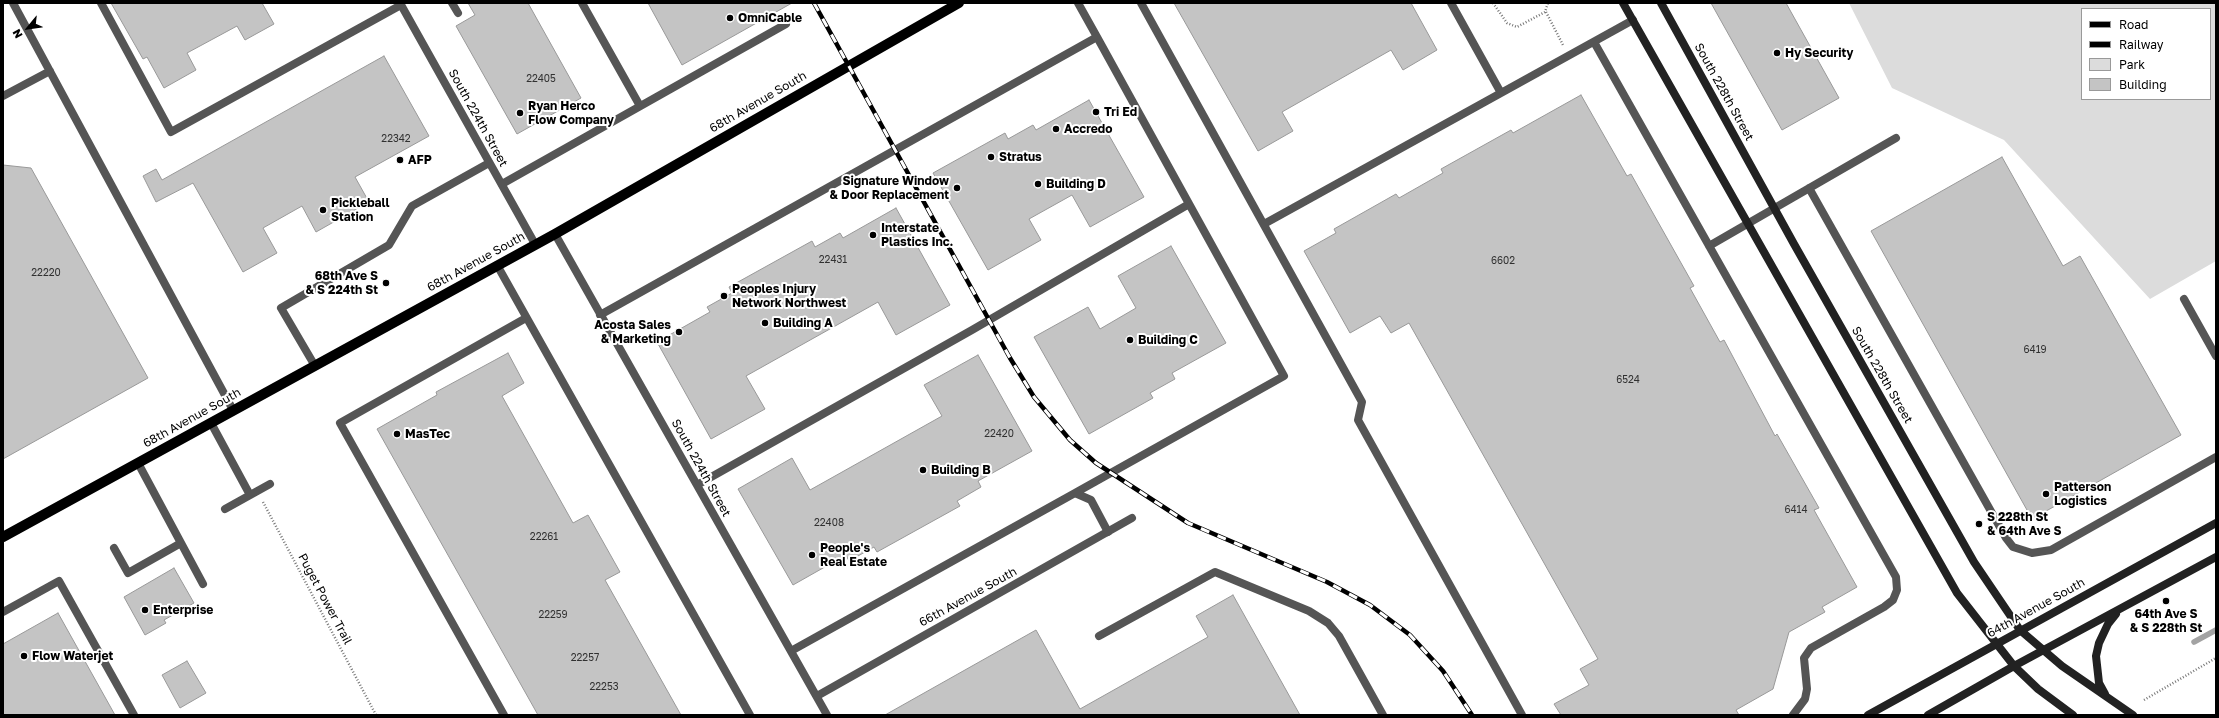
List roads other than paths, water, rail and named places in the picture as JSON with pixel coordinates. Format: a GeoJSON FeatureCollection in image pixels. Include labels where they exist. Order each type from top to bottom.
{"type":"FeatureCollection","features":[{"type":"Feature","properties":{"kind":"main road","name":"68th Avenue South"},"geometry":{"type":"LineString","coordinates":[[3,537],[555,234],[959,3]]}},
{"type":"Feature","properties":{"kind":"main road"},"geometry":{"type":"LineString","coordinates":[[1623,3],[1941,567],[1972,615],[2014,666],[2038,690],[2073,715]]}},
{"type":"Feature","properties":{"kind":"main road","name":"South 228th Street"},"geometry":{"type":"LineString","coordinates":[[1661,3],[1970,555],[2020,630],[2043,651],[2133,715]]}},
{"type":"Feature","properties":{"kind":"main road","name":"64th Avenue South"},"geometry":{"type":"LineString","coordinates":[[1868,715],[2216,523]]}},
{"type":"Feature","properties":{"kind":"main road"},"geometry":{"type":"LineString","coordinates":[[1928,715],[2014,666],[2119,611],[2216,557]]}},
{"type":"Feature","properties":{"kind":"main road"},"geometry":{"type":"LineString","coordinates":[[2106,696],[2099,683],[2096,656],[2099,643],[2108,624],[2119,611]]}},
{"type":"Feature","properties":{"kind":"street"},"geometry":{"type":"LineString","coordinates":[[13,3],[233,410]]}},
{"type":"Feature","properties":{"kind":"street"},"geometry":{"type":"LineString","coordinates":[[101,3],[171,132],[401,4]]}},
{"type":"Feature","properties":{"kind":"street"},"geometry":{"type":"LineString","coordinates":[[452,3],[458,13]]}},
{"type":"Feature","properties":{"kind":"street"},"geometry":{"type":"LineString","coordinates":[[582,3],[640,106]]}},
{"type":"Feature","properties":{"kind":"street"},"geometry":{"type":"LineString","coordinates":[[791,651],[1284,376],[1078,3]]}},
{"type":"Feature","properties":{"kind":"street"},"geometry":{"type":"LineString","coordinates":[[1141,3],[1362,402],[1358,420],[1522,715]]}},
{"type":"Feature","properties":{"kind":"street"},"geometry":{"type":"LineString","coordinates":[[1451,3],[1500,93]]}},
{"type":"Feature","properties":{"kind":"street","name":"South 224th Street"},"geometry":{"type":"LineString","coordinates":[[401,4],[535,244]]}},
{"type":"Feature","properties":{"kind":"street"},"geometry":{"type":"LineString","coordinates":[[1264,224],[1633,20]]}},
{"type":"Feature","properties":{"kind":"street"},"geometry":{"type":"LineString","coordinates":[[502,184],[786,24]]}},
{"type":"Feature","properties":{"kind":"street"},"geometry":{"type":"LineString","coordinates":[[600,314],[1097,37]]}},
{"type":"Feature","properties":{"kind":"street"},"geometry":{"type":"LineString","coordinates":[[1594,42],[1896,577],[1897,590],[1893,600],[1884,607],[1811,648],[1804,658],[1807,689],[1805,700],[1792,715]]}},
{"type":"Feature","properties":{"kind":"street"},"geometry":{"type":"LineString","coordinates":[[3,96],[50,70]]}},
{"type":"Feature","properties":{"kind":"street"},"geometry":{"type":"LineString","coordinates":[[1709,246],[1896,138]]}},
{"type":"Feature","properties":{"kind":"street"},"geometry":{"type":"LineString","coordinates":[[314,366],[281,308],[389,245],[412,206],[490,163]]}},
{"type":"Feature","properties":{"kind":"street"},"geometry":{"type":"LineString","coordinates":[[1808,188],[2002,531],[2013,547],[2032,553],[2050,550],[2216,457]]}},
{"type":"Feature","properties":{"kind":"street"},"geometry":{"type":"LineString","coordinates":[[697,485],[972,330],[1189,204]]}},
{"type":"Feature","properties":{"kind":"street","name":"South 224th Street"},"geometry":{"type":"LineString","coordinates":[[555,234],[827,715]]}},
{"type":"Feature","properties":{"kind":"street"},"geometry":{"type":"LineString","coordinates":[[497,265],[750,715]]}},
{"type":"Feature","properties":{"kind":"street"},"geometry":{"type":"LineString","coordinates":[[2184,299],[2216,356]]}},
{"type":"Feature","properties":{"kind":"street"},"geometry":{"type":"LineString","coordinates":[[504,715],[340,423],[526,318]]}},
{"type":"Feature","properties":{"kind":"street"},"geometry":{"type":"LineString","coordinates":[[211,423],[254,493]]}},
{"type":"Feature","properties":{"kind":"street"},"geometry":{"type":"LineString","coordinates":[[138,463],[203,584]]}},
{"type":"Feature","properties":{"kind":"street"},"geometry":{"type":"LineString","coordinates":[[225,509],[270,484]]}},
{"type":"Feature","properties":{"kind":"street"},"geometry":{"type":"LineString","coordinates":[[1075,493],[1090,500],[1108,532]]}},
{"type":"Feature","properties":{"kind":"street","name":"66th Avenue South"},"geometry":{"type":"LineString","coordinates":[[817,696],[1132,518]]}},
{"type":"Feature","properties":{"kind":"street"},"geometry":{"type":"LineString","coordinates":[[114,548],[128,574],[181,543]]}},
{"type":"Feature","properties":{"kind":"street"},"geometry":{"type":"LineString","coordinates":[[1099,636],[1215,572],[1309,611],[1328,623],[1339,636],[1383,715]]}},
{"type":"Feature","properties":{"kind":"street"},"geometry":{"type":"LineString","coordinates":[[3,612],[59,581],[134,715]]}},
{"type":"Feature","properties":{"kind":"waterway"},"geometry":{"type":"LineString","coordinates":[[2194,642],[2216,630]]}},
{"type":"Feature","properties":{"kind":"railway"},"geometry":{"type":"LineString","coordinates":[[814,3],[1010,358],[1034,397],[1070,440],[1096,463],[1188,523],[1327,582],[1370,605],[1410,635],[1443,671],[1472,715]]}},
{"type":"Feature","properties":{"kind":"place","name":"OmniCable"},"geometry":{"type":"Point","coordinates":[730,18]}},
{"type":"Feature","properties":{"kind":"place","name":"Hy Security"},"geometry":{"type":"Point","coordinates":[1777,53]}},
{"type":"Feature","properties":{"kind":"place","name":"Tri Ed"},"geometry":{"type":"Point","coordinates":[1096,112]}},
{"type":"Feature","properties":{"kind":"place","name":"Ryan Herco Flow Company"},"geometry":{"type":"Point","coordinates":[520,113]}},
{"type":"Feature","properties":{"kind":"place","name":"Accredo"},"geometry":{"type":"Point","coordinates":[1056,129]}},
{"type":"Feature","properties":{"kind":"place","name":"Stratus"},"geometry":{"type":"Point","coordinates":[991,157]}},
{"type":"Feature","properties":{"kind":"place","name":"AFP"},"geometry":{"type":"Point","coordinates":[400,160]}},
{"type":"Feature","properties":{"kind":"place","name":"Building D"},"geometry":{"type":"Point","coordinates":[1038,184]}},
{"type":"Feature","properties":{"kind":"place","name":"Signature Window & Door Replacement"},"geometry":{"type":"Point","coordinates":[957,188]}},
{"type":"Feature","properties":{"kind":"place","name":"Pickleball Station"},"geometry":{"type":"Point","coordinates":[323,210]}},
{"type":"Feature","properties":{"kind":"place","name":"Interstate Plastics Inc."},"geometry":{"type":"Point","coordinates":[873,235]}},
{"type":"Feature","properties":{"kind":"place","name":"68th Ave S & S 224th St"},"geometry":{"type":"Point","coordinates":[386,283]}},
{"type":"Feature","properties":{"kind":"place","name":"Peoples Injury Network Northwest"},"geometry":{"type":"Point","coordinates":[724,296]}},
{"type":"Feature","properties":{"kind":"place","name":"Building A"},"geometry":{"type":"Point","coordinates":[765,323]}},
{"type":"Feature","properties":{"kind":"place","name":"Acosta Sales & Marketing"},"geometry":{"type":"Point","coordinates":[679,332]}},
{"type":"Feature","properties":{"kind":"place","name":"Building C"},"geometry":{"type":"Point","coordinates":[1130,340]}},
{"type":"Feature","properties":{"kind":"place","name":"MasTec"},"geometry":{"type":"Point","coordinates":[397,434]}},
{"type":"Feature","properties":{"kind":"place","name":"Building B"},"geometry":{"type":"Point","coordinates":[923,470]}},
{"type":"Feature","properties":{"kind":"place","name":"Patterson Logistics"},"geometry":{"type":"Point","coordinates":[2046,494]}},
{"type":"Feature","properties":{"kind":"place","name":"S 228th St & 64th Ave S"},"geometry":{"type":"Point","coordinates":[1979,524]}},
{"type":"Feature","properties":{"kind":"place","name":"People's Real Estate"},"geometry":{"type":"Point","coordinates":[812,555]}},
{"type":"Feature","properties":{"kind":"place","name":"64th Ave S & S 228th St"},"geometry":{"type":"Point","coordinates":[2166,601]}},
{"type":"Feature","properties":{"kind":"place","name":"Enterprise"},"geometry":{"type":"Point","coordinates":[145,610]}},
{"type":"Feature","properties":{"kind":"place","name":"Flow Waterjet"},"geometry":{"type":"Point","coordinates":[24,656]}}]}
